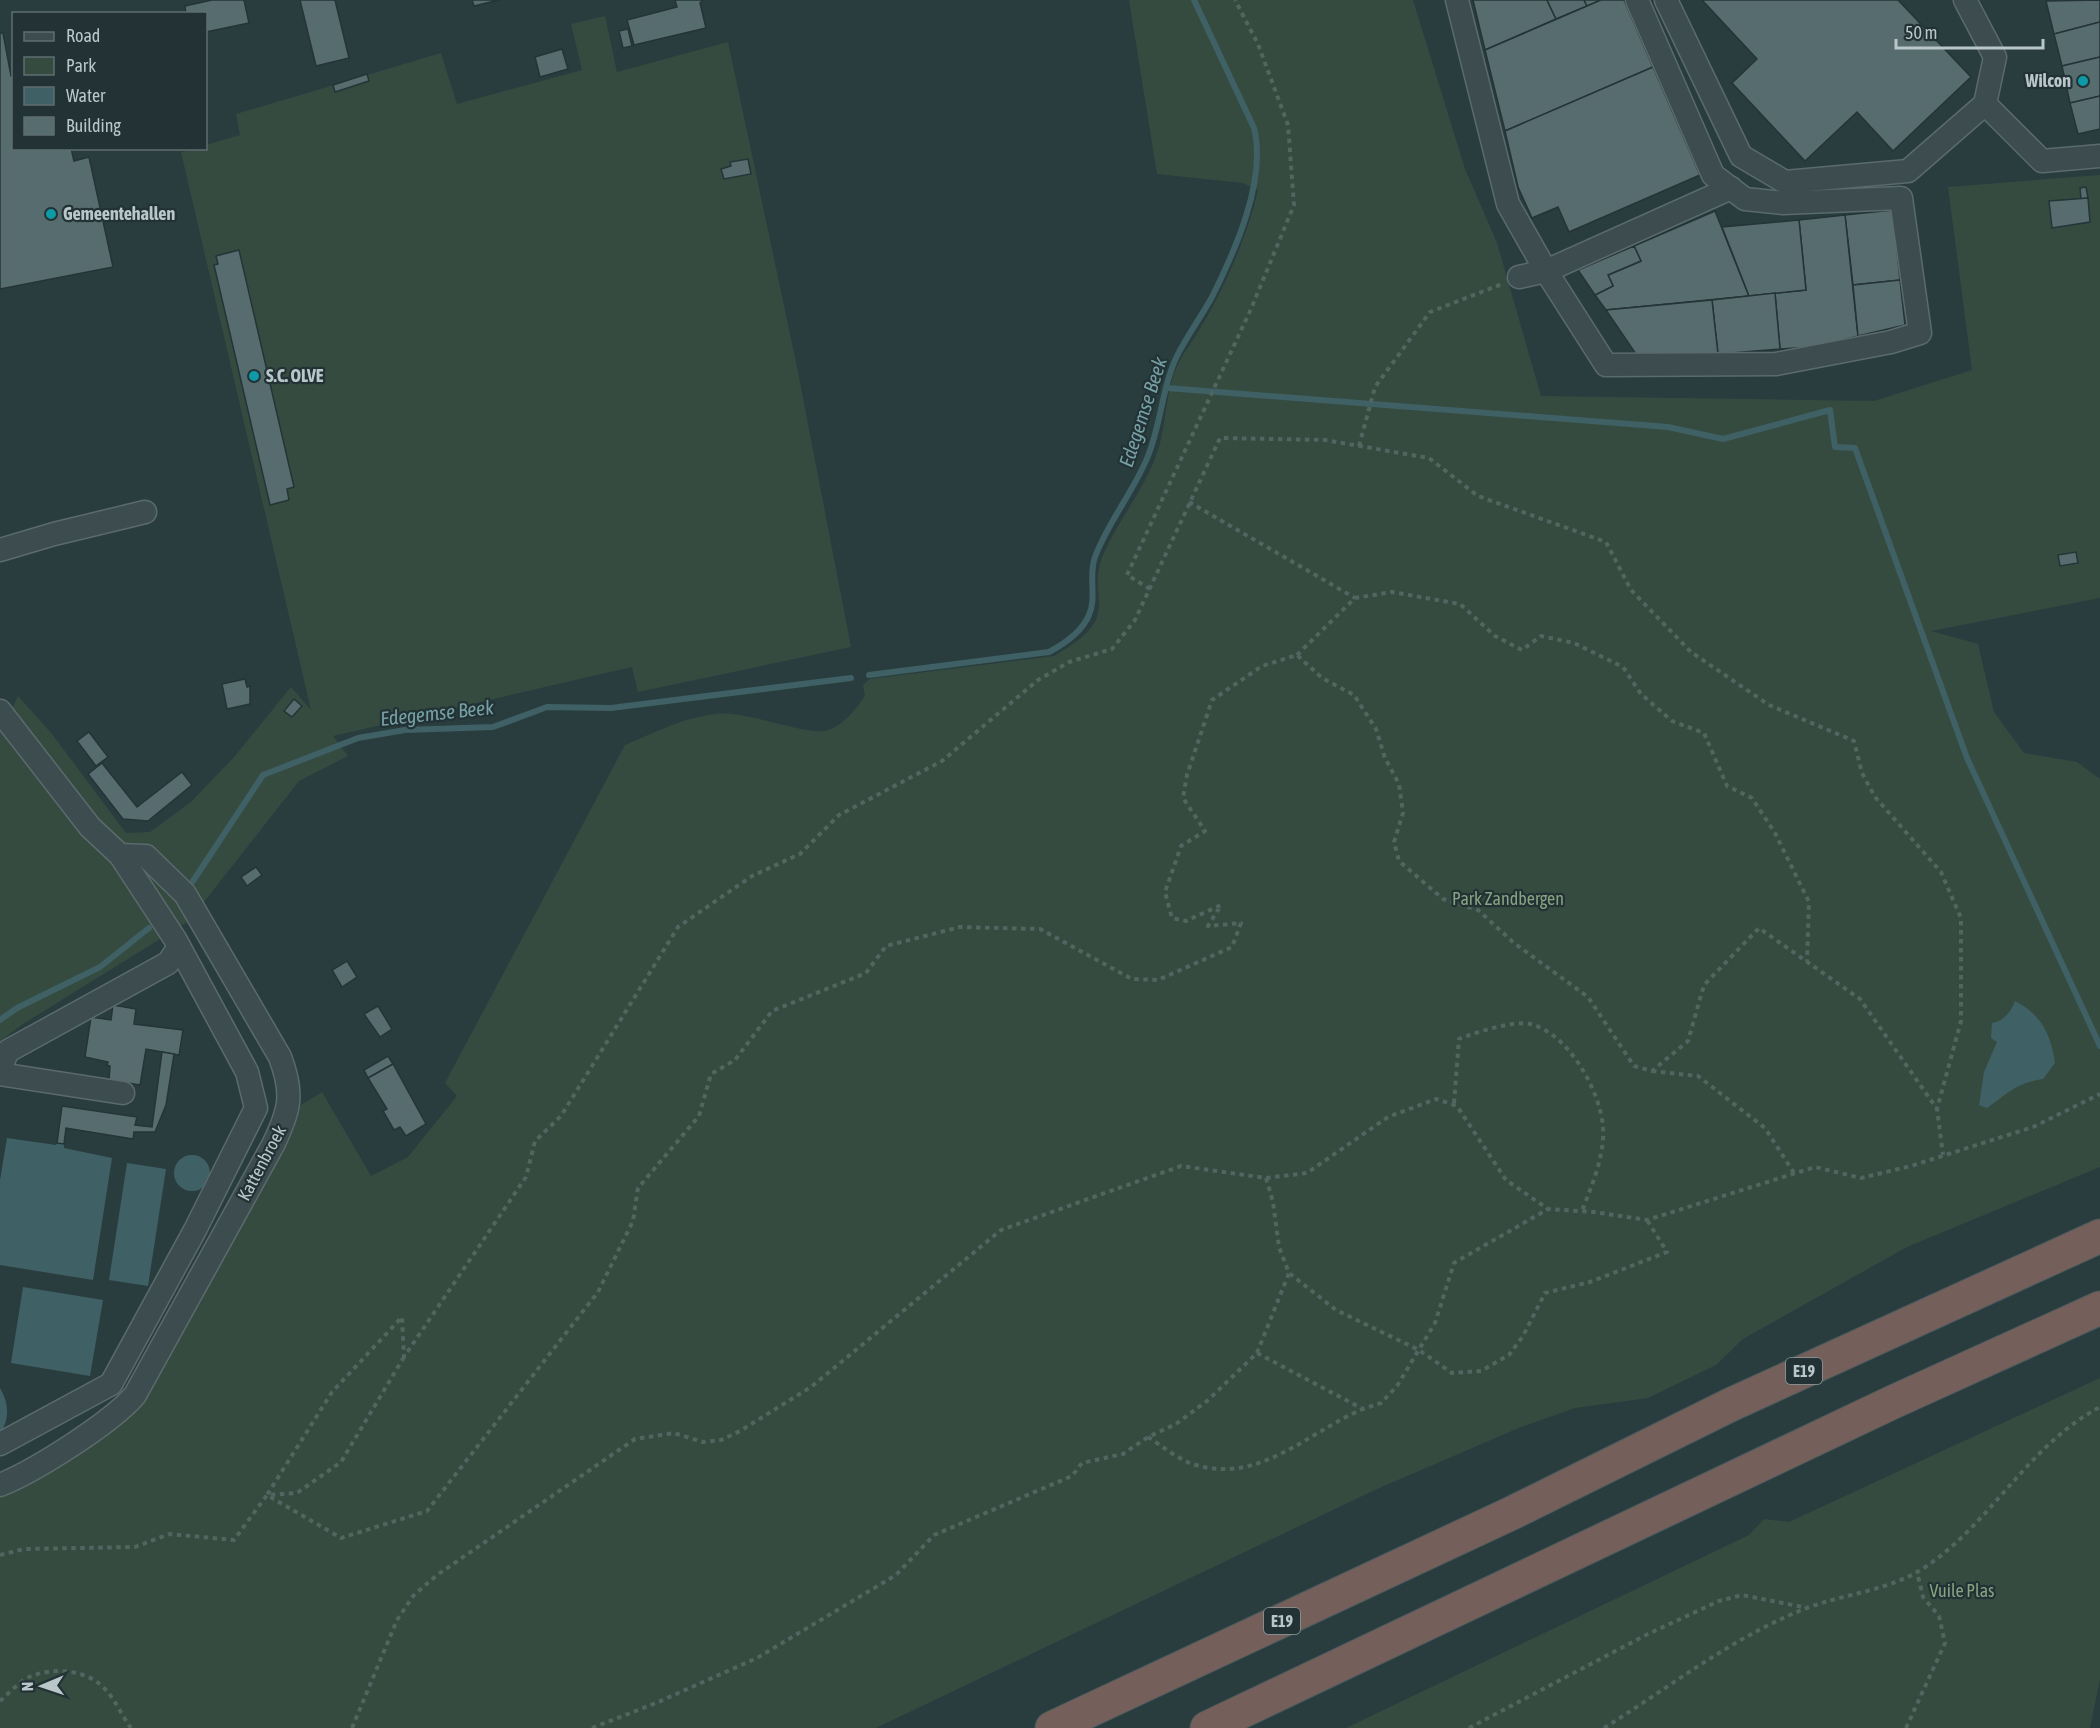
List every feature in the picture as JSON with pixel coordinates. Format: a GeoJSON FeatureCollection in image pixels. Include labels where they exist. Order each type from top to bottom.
{"type":"FeatureCollection","features":[{"type":"Feature","properties":{"kind":"highway","name":"E19"},"geometry":{"type":"LineString","coordinates":[[1052,1728],[1512,1513],[1741,1401],[2100,1236]]}},
{"type":"Feature","properties":{"kind":"highway"},"geometry":{"type":"LineString","coordinates":[[1207,1728],[1893,1402],[2100,1308]]}},
{"type":"Feature","properties":{"kind":"street"},"geometry":{"type":"LineString","coordinates":[[1457,0],[1508,204],[1546,271],[1606,365],[1776,364],[1891,342],[1920,333],[1901,198],[1784,203],[1745,199],[1713,175],[1637,0]]}},
{"type":"Feature","properties":{"kind":"street"},"geometry":{"type":"LineString","coordinates":[[1666,0],[1741,156],[1785,182],[1908,171],[1986,104],[1995,57],[1965,0]]}},
{"type":"Feature","properties":{"kind":"street"},"geometry":{"type":"LineString","coordinates":[[1986,104],[2042,161],[2100,156]]}},
{"type":"Feature","properties":{"kind":"street"},"geometry":{"type":"LineString","coordinates":[[1519,277],[1546,271],[1731,188]]}},
{"type":"Feature","properties":{"kind":"street"},"geometry":{"type":"LineString","coordinates":[[0,550],[145,512]]}},
{"type":"Feature","properties":{"kind":"street"},"geometry":{"type":"LineString","coordinates":[[0,711],[90,827],[120,855],[179,947],[247,1072],[256,1108],[195,1230],[111,1384],[0,1444]]}},
{"type":"Feature","properties":{"kind":"street","name":"Kattenbroek"},"geometry":{"type":"LineString","coordinates":[[0,1485],[44,1462],[113,1416],[123,1409],[135,1395],[288,1113],[290,1082],[280,1057],[185,894],[146,856],[120,855]]}},
{"type":"Feature","properties":{"kind":"street"},"geometry":{"type":"LineString","coordinates":[[0,1068],[8,1051],[168,963],[179,947]]}},
{"type":"Feature","properties":{"kind":"street"},"geometry":{"type":"LineString","coordinates":[[0,1074],[123,1093]]}},
{"type":"Feature","properties":{"kind":"path"},"geometry":{"type":"LineString","coordinates":[[1150,589],[1127,575],[1251,309],[1294,205],[1288,125],[1258,44],[1235,0]]}},
{"type":"Feature","properties":{"kind":"path"},"geometry":{"type":"LineString","coordinates":[[1359,446],[1375,387],[1430,312],[1519,277]]}},
{"type":"Feature","properties":{"kind":"path"},"geometry":{"type":"LineString","coordinates":[[267,1495],[297,1493],[341,1462],[404,1356],[526,1177],[535,1141],[561,1116],[678,927],[752,876],[800,854],[839,816],[942,760],[1038,680],[1069,662],[1113,650],[1135,620],[1220,438],[1325,440],[1429,458],[1478,496],[1606,542],[1631,590],[1691,652],[1769,705],[1854,741],[1862,772],[1875,797],[1941,872],[1961,918],[1961,1021],[1937,1109],[1943,1155]]}},
{"type":"Feature","properties":{"kind":"path"},"geometry":{"type":"LineString","coordinates":[[1189,502],[1356,598]]}},
{"type":"Feature","properties":{"kind":"path"},"geometry":{"type":"LineString","coordinates":[[267,1495],[340,1538],[428,1510],[598,1292],[633,1221],[638,1188],[699,1116],[711,1074],[735,1060],[772,1011],[866,974],[886,946],[960,927],[1040,929],[1132,979],[1158,980],[1232,947],[1241,923],[1208,926],[1221,905],[1186,921],[1172,918],[1165,892],[1181,846],[1205,831],[1183,798],[1187,775],[1212,700],[1262,666],[1297,655],[1356,598],[1392,592],[1460,604],[1496,636],[1522,650],[1541,636],[1574,643],[1623,667],[1641,694],[1672,721],[1704,733],[1727,786],[1752,798],[1775,833],[1809,902],[1807,962]]}},
{"type":"Feature","properties":{"kind":"path"},"geometry":{"type":"LineString","coordinates":[[1297,655],[1322,678],[1354,695],[1376,729],[1385,758],[1399,784],[1403,813],[1394,843],[1399,861],[1443,899],[1478,910],[1514,943],[1588,997],[1634,1066],[1652,1071],[1698,1076],[1765,1128],[1794,1173]]}},
{"type":"Feature","properties":{"kind":"path"},"geometry":{"type":"LineString","coordinates":[[1652,1071],[1688,1041],[1704,985],[1759,928],[1860,999],[1937,1109]]}},
{"type":"Feature","properties":{"kind":"path"},"geometry":{"type":"LineString","coordinates":[[1582,1211],[1599,1165],[1603,1127],[1591,1081],[1555,1035],[1529,1023],[1478,1030],[1459,1039],[1454,1103],[1506,1179],[1548,1209],[1647,1220],[1815,1167],[1861,1178],[2033,1127],[2100,1094]]}},
{"type":"Feature","properties":{"kind":"path"},"geometry":{"type":"LineString","coordinates":[[352,1728],[397,1620],[413,1596],[436,1575],[635,1439],[675,1433],[703,1442],[721,1440],[740,1431],[811,1387],[1001,1230],[1181,1166],[1266,1178],[1307,1173],[1388,1117],[1436,1100],[1454,1103]]}},
{"type":"Feature","properties":{"kind":"path"},"geometry":{"type":"LineString","coordinates":[[1266,1178],[1273,1202],[1279,1247],[1289,1273],[1336,1310],[1419,1350],[1452,1373],[1481,1371],[1509,1355],[1523,1336],[1545,1293],[1600,1279],[1667,1252],[1647,1220]]}},
{"type":"Feature","properties":{"kind":"path"},"geometry":{"type":"LineString","coordinates":[[1148,1437],[1195,1465],[1230,1469],[1260,1465],[1295,1447],[1335,1421],[1381,1403],[1397,1386],[1435,1323],[1454,1263],[1548,1209]]}},
{"type":"Feature","properties":{"kind":"path"},"geometry":{"type":"LineString","coordinates":[[592,1728],[656,1703],[757,1658],[896,1575],[934,1535],[1072,1476],[1082,1463],[1123,1454],[1148,1437],[1176,1424],[1207,1401],[1257,1353],[1289,1273]]}},
{"type":"Feature","properties":{"kind":"path"},"geometry":{"type":"LineString","coordinates":[[0,1555],[24,1549],[135,1546],[169,1534],[234,1540],[267,1495],[332,1392],[402,1317],[404,1356]]}},
{"type":"Feature","properties":{"kind":"path"},"geometry":{"type":"LineString","coordinates":[[1257,1353],[1364,1409]]}},
{"type":"Feature","properties":{"kind":"path"},"geometry":{"type":"LineString","coordinates":[[1604,1728],[1760,1630],[1808,1608],[1880,1588],[1917,1572],[1949,1550],[1979,1522],[2027,1466],[2061,1435],[2100,1407]]}},
{"type":"Feature","properties":{"kind":"path"},"geometry":{"type":"LineString","coordinates":[[1906,1728],[1945,1643],[1939,1616],[1923,1597],[1917,1572]]}},
{"type":"Feature","properties":{"kind":"path"},"geometry":{"type":"LineString","coordinates":[[1469,1728],[1646,1635],[1719,1601],[1742,1595],[1808,1608]]}},
{"type":"Feature","properties":{"kind":"path"},"geometry":{"type":"LineString","coordinates":[[0,1701],[27,1678],[46,1672],[66,1671],[85,1676],[104,1688],[130,1728]]}},
{"type":"Feature","properties":{"kind":"green space","name":"Park Zandbergen"},"geometry":{"type":"Polygon","coordinates":[[[1129,0],[1413,0],[1465,169],[1497,243],[1541,396],[1874,401],[1972,370],[1948,187],[2100,175],[2100,598],[1931,631],[1978,644],[1994,712],[2024,753],[2077,762],[2100,779],[2100,1167],[1907,1247],[1743,1339],[1716,1365],[1648,1398],[1575,1408],[1521,1427],[1377,1489],[876,1728],[0,1728],[0,1485],[123,1409],[288,1113],[322,1092],[371,1176],[408,1157],[457,1096],[445,1083],[625,745],[681,722],[716,714],[743,716],[807,730],[828,730],[840,724],[853,711],[865,696],[863,685],[870,679],[1054,656],[1079,640],[1094,623],[1099,610],[1098,573],[1103,555],[1153,464],[1161,439],[1174,373],[1225,281],[1248,226],[1258,190],[1243,183],[1157,174],[1129,0]]]}},
{"type":"Feature","properties":{"kind":"green space"},"geometry":{"type":"Polygon","coordinates":[[[605,16],[617,72],[728,42],[797,367],[851,647],[638,692],[632,667],[333,736],[348,756],[299,781],[189,921],[23,1024],[0,1041],[0,733],[18,696],[52,734],[126,833],[150,832],[191,802],[234,757],[291,687],[311,710],[181,152],[207,150],[207,145],[240,135],[236,114],[441,53],[457,104],[582,70],[571,24],[605,16]]]}},
{"type":"Feature","properties":{"kind":"green space","name":"Vuile Plas"},"geometry":{"type":"Polygon","coordinates":[[[2100,1378],[2100,1679],[2090,1728],[1346,1728],[1749,1535],[1764,1519],[1789,1522],[2100,1378]]]}},
{"type":"Feature","properties":{"kind":"water"},"geometry":{"type":"Polygon","coordinates":[[[2015,1001],[2032,1013],[2044,1027],[2051,1043],[2055,1063],[2043,1079],[2019,1086],[1987,1108],[1979,1105],[1984,1072],[1997,1042],[1991,1038],[1992,1023],[2006,1015],[2015,1001]]]}},
{"type":"Feature","properties":{"kind":"water"},"geometry":{"type":"Polygon","coordinates":[[[7,1138],[56,1145],[57,1143],[64,1144],[64,1148],[112,1158],[93,1280],[0,1265],[0,1180],[7,1138]]]}},
{"type":"Feature","properties":{"kind":"water"},"geometry":{"type":"Polygon","coordinates":[[[192,1155],[205,1160],[210,1173],[205,1186],[192,1191],[179,1186],[174,1173],[179,1160],[192,1155]]]}},
{"type":"Feature","properties":{"kind":"water"},"geometry":{"type":"Polygon","coordinates":[[[127,1163],[166,1169],[148,1286],[109,1280],[127,1163]]]}},
{"type":"Feature","properties":{"kind":"water"},"geometry":{"type":"Polygon","coordinates":[[[23,1287],[103,1300],[90,1376],[11,1363],[23,1287]]]}},
{"type":"Feature","properties":{"kind":"water"},"geometry":{"type":"Polygon","coordinates":[[[0,1388],[5,1399],[7,1417],[0,1434],[0,1388]]]}},
{"type":"Feature","properties":{"kind":"building"},"geometry":{"type":"Polygon","coordinates":[[[212,0],[244,0],[249,23],[207,32],[207,12],[186,12],[185,6],[212,0]]]}},
{"type":"Feature","properties":{"kind":"building"},"geometry":{"type":"Polygon","coordinates":[[[300,0],[335,0],[349,58],[316,66],[300,0]]]}},
{"type":"Feature","properties":{"kind":"building"},"geometry":{"type":"Polygon","coordinates":[[[472,0],[499,0],[474,6],[472,0]]]}},
{"type":"Feature","properties":{"kind":"building"},"geometry":{"type":"Polygon","coordinates":[[[675,0],[703,0],[700,3],[706,28],[634,45],[627,20],[677,7],[675,0]]]}},
{"type":"Feature","properties":{"kind":"building"},"geometry":{"type":"Polygon","coordinates":[[[1473,0],[1547,0],[1556,19],[1485,50],[1473,0]]]}},
{"type":"Feature","properties":{"kind":"building"},"geometry":{"type":"Polygon","coordinates":[[[1547,0],[1584,0],[1587,6],[1556,19],[1547,0]]]}},
{"type":"Feature","properties":{"kind":"building"},"geometry":{"type":"Polygon","coordinates":[[[1584,0],[1601,0],[1587,6],[1584,0]]]}},
{"type":"Feature","properties":{"kind":"building"},"geometry":{"type":"Polygon","coordinates":[[[1601,0],[1624,0],[1653,67],[1505,131],[1485,50],[1601,0]]]}},
{"type":"Feature","properties":{"kind":"building"},"geometry":{"type":"Polygon","coordinates":[[[1702,0],[1898,0],[1971,77],[1893,151],[1857,112],[1805,161],[1732,83],[1757,59],[1702,0]]]}},
{"type":"Feature","properties":{"kind":"building"},"geometry":{"type":"Polygon","coordinates":[[[2100,0],[2100,22],[2054,34],[2046,1],[2100,0]]]}},
{"type":"Feature","properties":{"kind":"building"},"geometry":{"type":"Polygon","coordinates":[[[2100,22],[2100,57],[2062,66],[2054,34],[2100,22]]]}},
{"type":"Feature","properties":{"kind":"building"},"geometry":{"type":"Polygon","coordinates":[[[628,29],[632,46],[623,48],[619,31],[628,29]]]}},
{"type":"Feature","properties":{"kind":"building","name":"Gemeentehallen"},"geometry":{"type":"Polygon","coordinates":[[[0,33],[3,33],[12,76],[12,150],[71,150],[74,161],[89,157],[113,267],[0,289],[0,33]]]}},
{"type":"Feature","properties":{"kind":"building"},"geometry":{"type":"Polygon","coordinates":[[[562,49],[568,69],[540,77],[535,57],[562,49]]]}},
{"type":"Feature","properties":{"kind":"building","name":"Wilcon"},"geometry":{"type":"Polygon","coordinates":[[[2100,57],[2100,96],[2070,103],[2062,66],[2100,57]]]}},
{"type":"Feature","properties":{"kind":"building"},"geometry":{"type":"Polygon","coordinates":[[[1653,67],[1700,175],[1569,232],[1558,207],[1532,218],[1518,187],[1505,131],[1653,67]]]}},
{"type":"Feature","properties":{"kind":"building"},"geometry":{"type":"Polygon","coordinates":[[[367,74],[369,81],[335,92],[333,85],[367,74]]]}},
{"type":"Feature","properties":{"kind":"building"},"geometry":{"type":"Polygon","coordinates":[[[2100,96],[2100,129],[2078,134],[2070,103],[2100,96]]]}},
{"type":"Feature","properties":{"kind":"building"},"geometry":{"type":"Polygon","coordinates":[[[748,159],[751,174],[724,179],[721,169],[731,166],[730,162],[748,159]]]}},
{"type":"Feature","properties":{"kind":"building"},"geometry":{"type":"Polygon","coordinates":[[[2086,187],[2088,198],[2081,199],[2080,188],[2086,187]]]}},
{"type":"Feature","properties":{"kind":"building"},"geometry":{"type":"Polygon","coordinates":[[[2088,198],[2090,222],[2052,228],[2049,201],[2088,198]]]}},
{"type":"Feature","properties":{"kind":"building"},"geometry":{"type":"Polygon","coordinates":[[[1893,210],[1900,280],[1853,285],[1845,215],[1893,210]]]}},
{"type":"Feature","properties":{"kind":"building"},"geometry":{"type":"Polygon","coordinates":[[[1715,211],[1749,296],[1606,310],[1595,295],[1613,286],[1608,275],[1641,261],[1634,246],[1715,211]]]}},
{"type":"Feature","properties":{"kind":"building"},"geometry":{"type":"Polygon","coordinates":[[[1845,215],[1858,336],[1812,347],[1780,349],[1775,293],[1806,290],[1799,220],[1845,215]]]}},
{"type":"Feature","properties":{"kind":"building"},"geometry":{"type":"Polygon","coordinates":[[[1799,220],[1806,290],[1749,296],[1722,227],[1799,220]]]}},
{"type":"Feature","properties":{"kind":"building"},"geometry":{"type":"Polygon","coordinates":[[[1634,246],[1641,261],[1608,275],[1613,286],[1595,295],[1578,270],[1634,246]]]}},
{"type":"Feature","properties":{"kind":"building","name":"S.C. OLVE"},"geometry":{"type":"Polygon","coordinates":[[[239,250],[294,487],[287,489],[289,500],[270,505],[214,265],[218,264],[216,256],[239,250]]]}},
{"type":"Feature","properties":{"kind":"building"},"geometry":{"type":"Polygon","coordinates":[[[1900,280],[1905,325],[1858,336],[1853,285],[1900,280]]]}},
{"type":"Feature","properties":{"kind":"building"},"geometry":{"type":"Polygon","coordinates":[[[1775,293],[1780,349],[1718,354],[1712,300],[1775,293]]]}},
{"type":"Feature","properties":{"kind":"building"},"geometry":{"type":"Polygon","coordinates":[[[1712,300],[1718,354],[1640,360],[1606,310],[1712,300]]]}},
{"type":"Feature","properties":{"kind":"building"},"geometry":{"type":"Polygon","coordinates":[[[2076,552],[2078,563],[2060,566],[2058,555],[2076,552]]]}},
{"type":"Feature","properties":{"kind":"building"},"geometry":{"type":"Polygon","coordinates":[[[245,679],[247,687],[250,686],[250,704],[227,709],[222,684],[245,679]]]}},
{"type":"Feature","properties":{"kind":"building"},"geometry":{"type":"Polygon","coordinates":[[[294,699],[302,706],[292,717],[284,711],[294,699]]]}},
{"type":"Feature","properties":{"kind":"building"},"geometry":{"type":"Polygon","coordinates":[[[89,732],[108,757],[96,766],[77,741],[89,732]]]}},
{"type":"Feature","properties":{"kind":"building"},"geometry":{"type":"Polygon","coordinates":[[[102,763],[137,807],[182,772],[192,785],[148,821],[123,819],[88,774],[102,763]]]}},
{"type":"Feature","properties":{"kind":"building"},"geometry":{"type":"Polygon","coordinates":[[[256,867],[262,875],[247,886],[241,877],[256,867]]]}},
{"type":"Feature","properties":{"kind":"building"},"geometry":{"type":"Polygon","coordinates":[[[347,961],[357,977],[342,987],[332,970],[347,961]]]}},
{"type":"Feature","properties":{"kind":"building"},"geometry":{"type":"Polygon","coordinates":[[[113,1005],[136,1009],[134,1024],[183,1030],[179,1055],[146,1049],[140,1085],[109,1080],[108,1062],[85,1057],[91,1017],[111,1020],[113,1005]]]}},
{"type":"Feature","properties":{"kind":"building"},"geometry":{"type":"Polygon","coordinates":[[[378,1006],[392,1029],[380,1037],[364,1014],[378,1006]]]}},
{"type":"Feature","properties":{"kind":"building"},"geometry":{"type":"Polygon","coordinates":[[[162,1052],[174,1054],[166,1105],[155,1132],[134,1132],[133,1139],[66,1128],[64,1144],[57,1143],[62,1106],[137,1117],[135,1125],[152,1127],[162,1052]]]}},
{"type":"Feature","properties":{"kind":"building"},"geometry":{"type":"Polygon","coordinates":[[[388,1056],[393,1064],[368,1078],[364,1070],[388,1056]]]}},
{"type":"Feature","properties":{"kind":"building"},"geometry":{"type":"Polygon","coordinates":[[[393,1064],[426,1124],[406,1136],[400,1127],[394,1130],[383,1111],[387,1109],[368,1078],[393,1064]]]}},
{"type":"Feature","properties":{"kind":"waterway","name":"Edegemse Beek"},"geometry":{"type":"LineString","coordinates":[[869,675],[1049,652],[1077,632],[1089,615],[1095,557],[1148,456],[1172,368],[1221,279],[1239,237],[1256,170],[1257,148],[1254,128],[1194,0]]}},
{"type":"Feature","properties":{"kind":"waterway"},"geometry":{"type":"LineString","coordinates":[[1167,388],[1668,427],[1723,439],[1830,410],[1835,447],[1855,448],[1967,758],[2100,1046]]}},
{"type":"Feature","properties":{"kind":"waterway","name":"Edegemse Beek"},"geometry":{"type":"LineString","coordinates":[[193,881],[263,775],[358,738],[405,730],[493,727],[547,707],[611,708],[851,678]]}},
{"type":"Feature","properties":{"kind":"waterway","name":"Edegemse Beek"},"geometry":{"type":"LineString","coordinates":[[0,1020],[17,1008],[100,967],[149,928]]}},
{"type":"Feature","properties":{"kind":"place","name":"Wilcon"},"geometry":{"type":"Point","coordinates":[2083,81]}},
{"type":"Feature","properties":{"kind":"place","name":"Gemeentehallen"},"geometry":{"type":"Point","coordinates":[51,214]}},
{"type":"Feature","properties":{"kind":"place","name":"S.C. OLVE"},"geometry":{"type":"Point","coordinates":[254,376]}}]}
